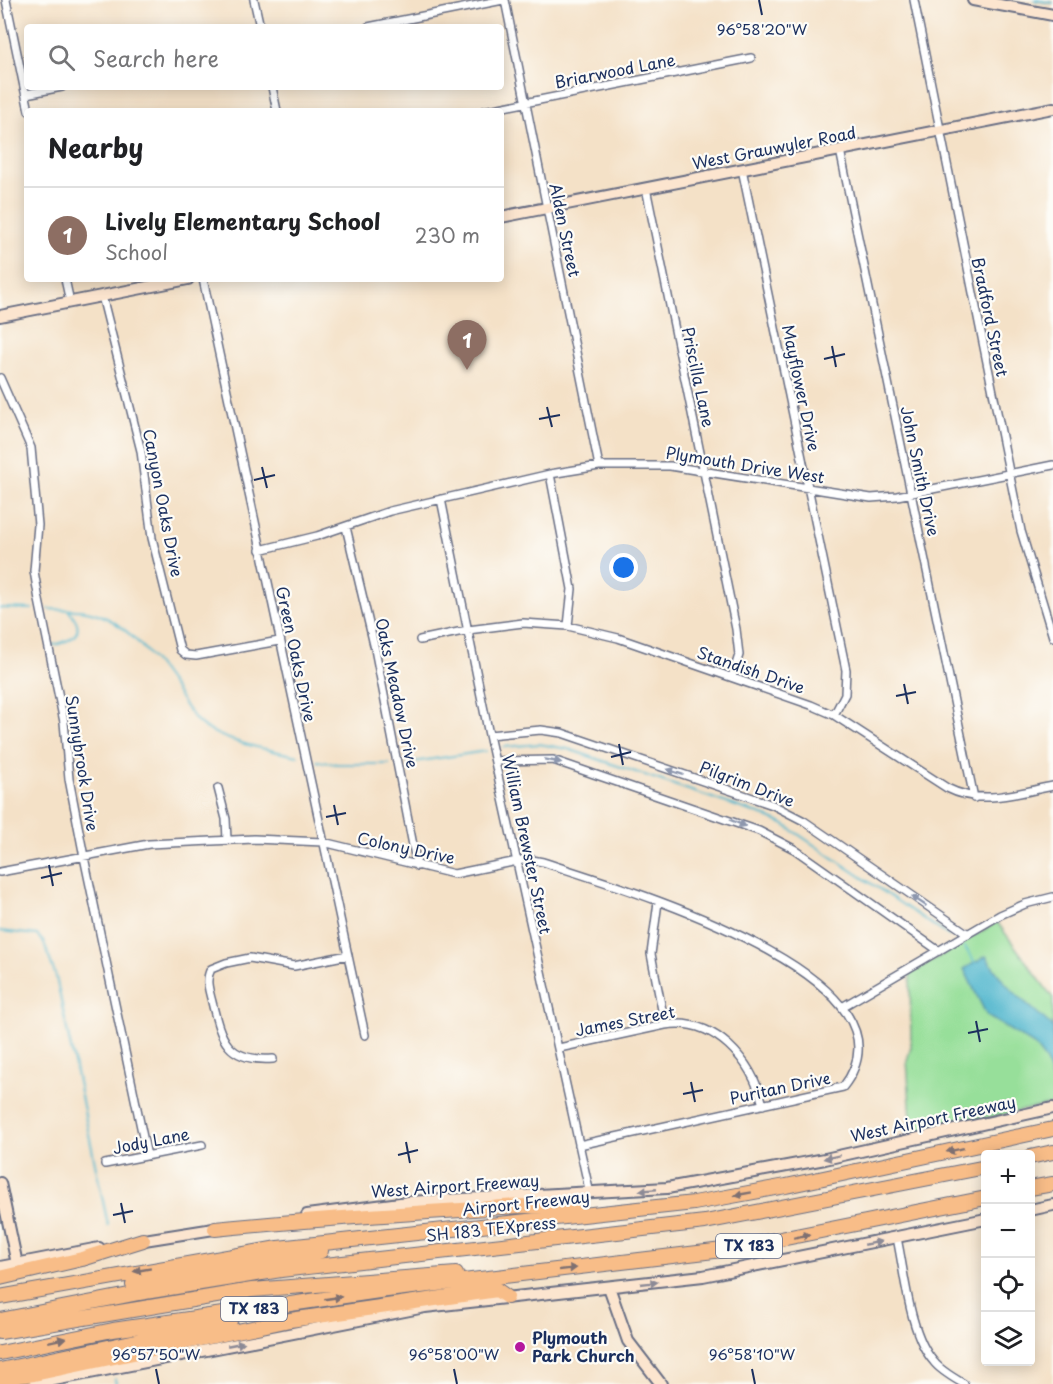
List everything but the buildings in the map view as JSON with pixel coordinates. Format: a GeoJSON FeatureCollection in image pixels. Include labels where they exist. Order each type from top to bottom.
{"type":"FeatureCollection","features":[{"type":"Feature","properties":{"kind":"highway","name":"Airport Freeway"},"geometry":{"type":"LineString","coordinates":[[0,1297],[278,1248],[449,1227],[694,1203],[742,1195],[1053,1129]]}},
{"type":"Feature","properties":{"kind":"highway"},"geometry":{"type":"LineString","coordinates":[[1035,1156],[1053,1152]]}},
{"type":"Feature","properties":{"kind":"highway"},"geometry":{"type":"LineString","coordinates":[[1035,1165],[1053,1161]]}},
{"type":"Feature","properties":{"kind":"highway","name":"SH 183 TEXpress"},"geometry":{"type":"LineString","coordinates":[[0,1320],[139,1293],[312,1266],[705,1222],[981,1168]]}},
{"type":"Feature","properties":{"kind":"highway","name":"SH 183 TEXpress"},"geometry":{"type":"LineString","coordinates":[[0,1326],[122,1302],[329,1270],[706,1228],[981,1176]]}},
{"type":"Feature","properties":{"kind":"highway"},"geometry":{"type":"LineString","coordinates":[[1035,1187],[1053,1184]]}},
{"type":"Feature","properties":{"kind":"highway","name":"TX 183"},"geometry":{"type":"LineString","coordinates":[[0,1353],[113,1330],[294,1304],[751,1246],[981,1199]]}},
{"type":"Feature","properties":{"kind":"highway"},"geometry":{"type":"LineString","coordinates":[[215,1229],[347,1216],[484,1209],[560,1206],[588,1213]]}},
{"type":"Feature","properties":{"kind":"highway"},"geometry":{"type":"LineString","coordinates":[[0,1314],[227,1266],[416,1238],[449,1227]]}},
{"type":"Feature","properties":{"kind":"highway"},"geometry":{"type":"LineString","coordinates":[[0,1278],[82,1259],[143,1240]]}},
{"type":"Feature","properties":{"kind":"highway"},"geometry":{"type":"LineString","coordinates":[[0,1332],[252,1290],[447,1274],[509,1275]]}},
{"type":"Feature","properties":{"kind":"highway"},"geometry":{"type":"LineString","coordinates":[[0,1378],[34,1379],[351,1310],[497,1290],[507,1297]]}},
{"type":"Feature","properties":{"kind":"highway"},"geometry":{"type":"LineString","coordinates":[[0,1370],[277,1312],[294,1304]]}},
{"type":"Feature","properties":{"kind":"main road"},"geometry":{"type":"LineString","coordinates":[[973,0],[1053,15]]}},
{"type":"Feature","properties":{"kind":"main road","name":"West Grauwyler Road"},"geometry":{"type":"LineString","coordinates":[[504,216],[1053,108]]}},
{"type":"Feature","properties":{"kind":"main road"},"geometry":{"type":"LineString","coordinates":[[0,316],[173,282]]}},
{"type":"Feature","properties":{"kind":"main road","name":"West Airport Freeway"},"geometry":{"type":"LineString","coordinates":[[0,1268],[143,1240],[406,1202],[590,1194],[706,1183],[1053,1108]]}},
{"type":"Feature","properties":{"kind":"main road"},"geometry":{"type":"LineString","coordinates":[[0,1183],[17,1264]]}},
{"type":"Feature","properties":{"kind":"main road"},"geometry":{"type":"LineString","coordinates":[[1035,1208],[1053,1205]]}},
{"type":"Feature","properties":{"kind":"main road"},"geometry":{"type":"LineString","coordinates":[[507,1297],[703,1276],[981,1220]]}},
{"type":"Feature","properties":{"kind":"main road"},"geometry":{"type":"LineString","coordinates":[[609,1287],[628,1341],[661,1384]]}},
{"type":"Feature","properties":{"kind":"street"},"geometry":{"type":"LineString","coordinates":[[6,0],[24,85]]}},
{"type":"Feature","properties":{"kind":"street"},"geometry":{"type":"LineString","coordinates":[[254,0],[259,24]]}},
{"type":"Feature","properties":{"kind":"street"},"geometry":{"type":"LineString","coordinates":[[383,24],[504,0]]}},
{"type":"Feature","properties":{"kind":"street","name":"Alden Street"},"geometry":{"type":"LineString","coordinates":[[504,0],[599,466]]}},
{"type":"Feature","properties":{"kind":"street","name":"Bradford Street"},"geometry":{"type":"LineString","coordinates":[[914,0],[1008,473],[1028,560],[1053,637]]}},
{"type":"Feature","properties":{"kind":"street","name":"Briarwood Lane"},"geometry":{"type":"LineString","coordinates":[[499,108],[751,58]]}},
{"type":"Feature","properties":{"kind":"street"},"geometry":{"type":"LineString","coordinates":[[25,90],[28,108]]}},
{"type":"Feature","properties":{"kind":"street"},"geometry":{"type":"LineString","coordinates":[[26,94],[47,90]]}},
{"type":"Feature","properties":{"kind":"street"},"geometry":{"type":"LineString","coordinates":[[273,90],[276,108]]}},
{"type":"Feature","properties":{"kind":"street","name":"John Smith Drive"},"geometry":{"type":"LineString","coordinates":[[840,150],[974,798]]}},
{"type":"Feature","properties":{"kind":"street","name":"Mayflower Drive"},"geometry":{"type":"LineString","coordinates":[[742,169],[846,670],[845,694],[834,715]]}},
{"type":"Feature","properties":{"kind":"street","name":"Priscilla Lane"},"geometry":{"type":"LineString","coordinates":[[646,188],[739,647],[732,677]]}},
{"type":"Feature","properties":{"kind":"street"},"geometry":{"type":"LineString","coordinates":[[66,282],[70,302]]}},
{"type":"Feature","properties":{"kind":"street","name":"Green Oaks Drive"},"geometry":{"type":"LineString","coordinates":[[204,282],[365,1035]]}},
{"type":"Feature","properties":{"kind":"street","name":"Canyon Oaks Drive"},"geometry":{"type":"LineString","coordinates":[[102,296],[141,451],[152,538],[180,650],[186,656],[196,656],[279,641]]}},
{"type":"Feature","properties":{"kind":"street","name":"Sunnybrook Drive"},"geometry":{"type":"LineString","coordinates":[[0,378],[31,448],[38,525],[34,571],[64,722],[69,779],[84,857],[147,1156]]}},
{"type":"Feature","properties":{"kind":"street","name":"Plymouth Drive West"},"geometry":{"type":"LineString","coordinates":[[260,550],[346,527],[390,511],[550,474],[599,466],[660,465],[871,498],[911,494],[1053,465]]}},
{"type":"Feature","properties":{"kind":"street"},"geometry":{"type":"LineString","coordinates":[[550,474],[572,589],[568,626]]}},
{"type":"Feature","properties":{"kind":"street","name":"William Brewster Street"},"geometry":{"type":"LineString","coordinates":[[441,499],[489,735],[590,1194]]}},
{"type":"Feature","properties":{"kind":"street","name":"Oaks Meadow Drive"},"geometry":{"type":"LineString","coordinates":[[346,527],[375,649],[417,866]]}},
{"type":"Feature","properties":{"kind":"street","name":"Standish Drive"},"geometry":{"type":"LineString","coordinates":[[420,640],[468,630],[523,623],[568,626],[618,638],[834,715],[947,789],[974,798],[989,798],[1053,786]]}},
{"type":"Feature","properties":{"kind":"street","name":"Pilgrim Drive"},"geometry":{"type":"LineString","coordinates":[[489,735],[531,730],[562,733],[773,805],[804,821],[968,934]]}},
{"type":"Feature","properties":{"kind":"street"},"geometry":{"type":"LineString","coordinates":[[495,761],[553,760],[759,831],[794,849],[939,951]]}},
{"type":"Feature","properties":{"kind":"street"},"geometry":{"type":"LineString","coordinates":[[218,788],[225,811],[227,840]]}},
{"type":"Feature","properties":{"kind":"street","name":"Colony Drive"},"geometry":{"type":"LineString","coordinates":[[0,872],[149,844],[227,840],[323,842],[454,874],[527,859],[543,862],[718,923],[762,946],[827,991],[842,1007]]}},
{"type":"Feature","properties":{"kind":"street"},"geometry":{"type":"LineString","coordinates":[[842,1007],[1017,907],[1053,897]]}},
{"type":"Feature","properties":{"kind":"street"},"geometry":{"type":"LineString","coordinates":[[658,902],[651,954],[665,1025]]}},
{"type":"Feature","properties":{"kind":"street"},"geometry":{"type":"LineString","coordinates":[[273,1059],[246,1057],[222,1039],[208,984],[211,969],[250,958],[294,966],[348,955]]}},
{"type":"Feature","properties":{"kind":"street","name":"Puritan Drive"},"geometry":{"type":"LineString","coordinates":[[579,1145],[843,1087],[853,1072],[857,1044],[855,1028],[842,1007]]}},
{"type":"Feature","properties":{"kind":"street","name":"James Street"},"geometry":{"type":"LineString","coordinates":[[559,1048],[665,1025],[680,1023],[694,1025],[728,1045],[750,1069],[763,1105]]}},
{"type":"Feature","properties":{"kind":"street","name":"Jody Lane"},"geometry":{"type":"LineString","coordinates":[[105,1164],[202,1145]]}},
{"type":"Feature","properties":{"kind":"street"},"geometry":{"type":"LineString","coordinates":[[897,1238],[916,1330],[922,1346],[935,1364],[964,1384]]}},
{"type":"Feature","properties":{"kind":"green space"},"geometry":{"type":"Polygon","coordinates":[[[997,922],[1053,998],[1053,1104],[912,1134],[907,1060],[911,1047],[910,974],[997,922]]]}},
{"type":"Feature","properties":{"kind":"water"},"geometry":{"type":"Polygon","coordinates":[[[986,956],[1009,987],[1053,1027],[1053,1085],[1046,1061],[1034,1045],[987,1016],[964,969],[986,956]]]}},
{"type":"Feature","properties":{"kind":"waterway"},"geometry":{"type":"LineString","coordinates":[[1034,0],[1053,3]]}},
{"type":"Feature","properties":{"kind":"waterway"},"geometry":{"type":"LineString","coordinates":[[0,608],[32,609]]}},
{"type":"Feature","properties":{"kind":"waterway"},"geometry":{"type":"LineString","coordinates":[[49,609],[91,612],[104,617],[126,631],[155,662],[194,718],[207,729],[245,744],[298,756]]}},
{"type":"Feature","properties":{"kind":"waterway"},"geometry":{"type":"LineString","coordinates":[[49,646],[64,642],[75,635],[77,625],[69,611]]}},
{"type":"Feature","properties":{"kind":"waterway"},"geometry":{"type":"LineString","coordinates":[[503,747],[539,744],[568,749],[765,816],[783,824],[949,936]]}},
{"type":"Feature","properties":{"kind":"waterway"},"geometry":{"type":"LineString","coordinates":[[407,763],[486,751]]}},
{"type":"Feature","properties":{"kind":"waterway"},"geometry":{"type":"LineString","coordinates":[[317,761],[337,764],[389,764]]}},
{"type":"Feature","properties":{"kind":"waterway"},"geometry":{"type":"LineString","coordinates":[[0,931],[37,935],[44,943],[56,977],[108,1225]]}},
{"type":"Feature","properties":{"kind":"waterway"},"geometry":{"type":"LineString","coordinates":[[965,947],[976,965]]}},
{"type":"Feature","properties":{"kind":"waterway"},"geometry":{"type":"LineString","coordinates":[[115,1379],[116,1384]]}},
{"type":"Feature","properties":{"kind":"place","name":"Lively Elementary School"},"geometry":{"type":"Point","coordinates":[467,370]}},
{"type":"Feature","properties":{"kind":"place","name":"Plymouth Park Church"},"geometry":{"type":"Point","coordinates":[520,1347]}}]}
